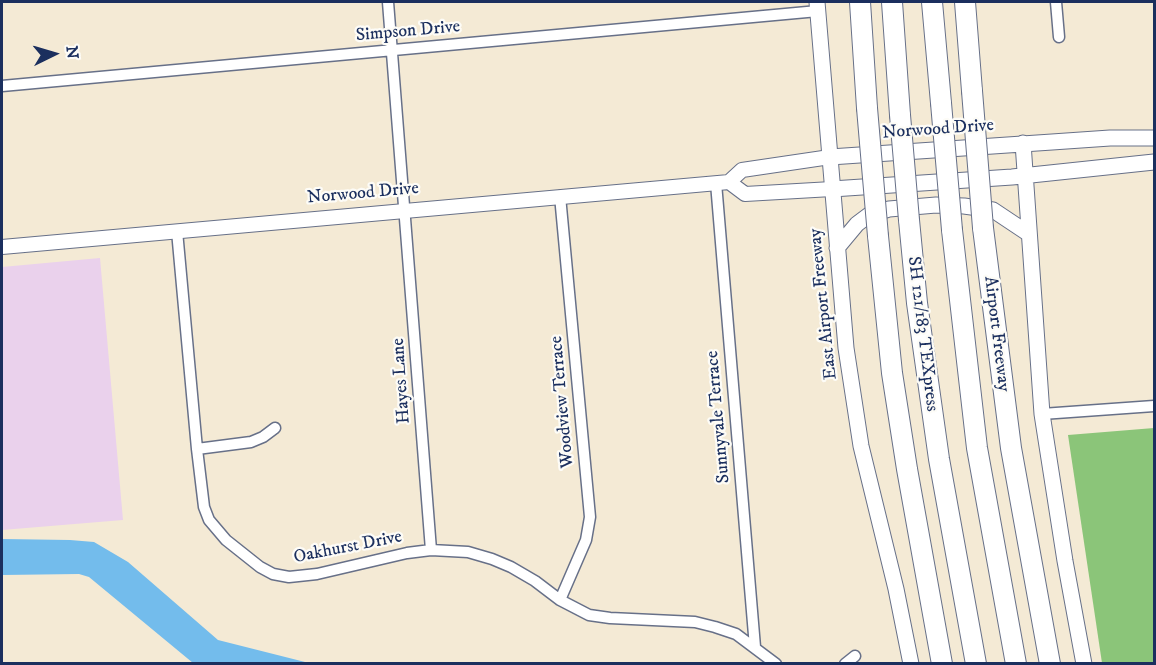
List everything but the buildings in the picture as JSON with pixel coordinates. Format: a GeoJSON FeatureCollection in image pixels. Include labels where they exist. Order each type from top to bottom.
{"type":"FeatureCollection","features":[{"type":"Feature","properties":{"kind":"highway"},"geometry":{"type":"LineString","coordinates":[[860,2],[878,236],[892,373],[942,663]]}},
{"type":"Feature","properties":{"kind":"highway","name":"SH 121/183 TEXpress"},"geometry":{"type":"LineString","coordinates":[[892,2],[917,303],[937,448],[976,663]]}},
{"type":"Feature","properties":{"kind":"highway"},"geometry":{"type":"LineString","coordinates":[[932,2],[952,230],[977,448],[1016,663]]}},
{"type":"Feature","properties":{"kind":"highway","name":"Airport Freeway"},"geometry":{"type":"LineString","coordinates":[[965,2],[983,228],[1011,448],[1050,663]]}},
{"type":"Feature","properties":{"kind":"main road"},"geometry":{"type":"LineString","coordinates":[[818,6],[830,158]]}},
{"type":"Feature","properties":{"kind":"main road"},"geometry":{"type":"LineString","coordinates":[[1110,138],[1112,166]]}},
{"type":"Feature","properties":{"kind":"main road","name":"Norwood Drive"},"geometry":{"type":"LineString","coordinates":[[830,158],[1023,143],[1155,138]]}},
{"type":"Feature","properties":{"kind":"main road","name":"Airport Freeway"},"geometry":{"type":"LineString","coordinates":[[1023,143],[1042,414],[1084,663]]}},
{"type":"Feature","properties":{"kind":"main road","name":"East Airport Freeway"},"geometry":{"type":"LineString","coordinates":[[830,158],[844,328],[861,446],[896,589],[911,663]]}},
{"type":"Feature","properties":{"kind":"main road","name":"Norwood Drive"},"geometry":{"type":"LineString","coordinates":[[832,189],[1025,176],[1155,162]]}},
{"type":"Feature","properties":{"kind":"main road"},"geometry":{"type":"LineString","coordinates":[[837,248],[857,224],[869,215],[889,209],[936,205],[993,210],[1029,234]]}},
{"type":"Feature","properties":{"kind":"street","name":"Hayes Lane"},"geometry":{"type":"LineString","coordinates":[[388,2],[406,210],[430,550]]}},
{"type":"Feature","properties":{"kind":"street"},"geometry":{"type":"LineString","coordinates":[[1056,2],[1059,37]]}},
{"type":"Feature","properties":{"kind":"street","name":"Simpson Drive"},"geometry":{"type":"LineString","coordinates":[[2,86],[393,50],[818,6]]}},
{"type":"Feature","properties":{"kind":"street","name":"Norwood Drive"},"geometry":{"type":"LineString","coordinates":[[2,247],[722,183],[742,170],[830,158]]}},
{"type":"Feature","properties":{"kind":"street","name":"Norwood Drive"},"geometry":{"type":"LineString","coordinates":[[722,183],[745,194],[832,189]]}},
{"type":"Feature","properties":{"kind":"street","name":"Sunnyvale Terrace"},"geometry":{"type":"LineString","coordinates":[[722,183],[755,647]]}},
{"type":"Feature","properties":{"kind":"street","name":"Woodview Terrace"},"geometry":{"type":"LineString","coordinates":[[560,196],[590,517],[586,540],[560,600]]}},
{"type":"Feature","properties":{"kind":"street","name":"Oakhurst Drive"},"geometry":{"type":"LineString","coordinates":[[177,231],[196,449],[204,507],[209,519],[235,549],[273,574],[289,577],[317,574],[407,553],[430,550],[468,552],[492,559],[535,581],[560,600],[589,615],[695,622],[715,627],[736,634],[776,663]]}},
{"type":"Feature","properties":{"kind":"street"},"geometry":{"type":"LineString","coordinates":[[1042,414],[1155,406]]}},
{"type":"Feature","properties":{"kind":"street"},"geometry":{"type":"LineString","coordinates":[[196,449],[251,442],[275,428]]}},
{"type":"Feature","properties":{"kind":"street"},"geometry":{"type":"LineString","coordinates":[[845,663],[855,656]]}},
{"type":"Feature","properties":{"kind":"shaded area"},"geometry":{"type":"Polygon","coordinates":[[[100,258],[123,520],[2,530],[2,267],[100,258]]]}},
{"type":"Feature","properties":{"kind":"green space"},"geometry":{"type":"Polygon","coordinates":[[[1154,428],[1154,663],[1102,663],[1068,435],[1154,428]]]}},
{"type":"Feature","properties":{"kind":"water"},"geometry":{"type":"Polygon","coordinates":[[[2,539],[94,542],[128,562],[218,640],[309,663],[193,663],[89,577],[79,574],[2,575],[2,539]]]}}]}
